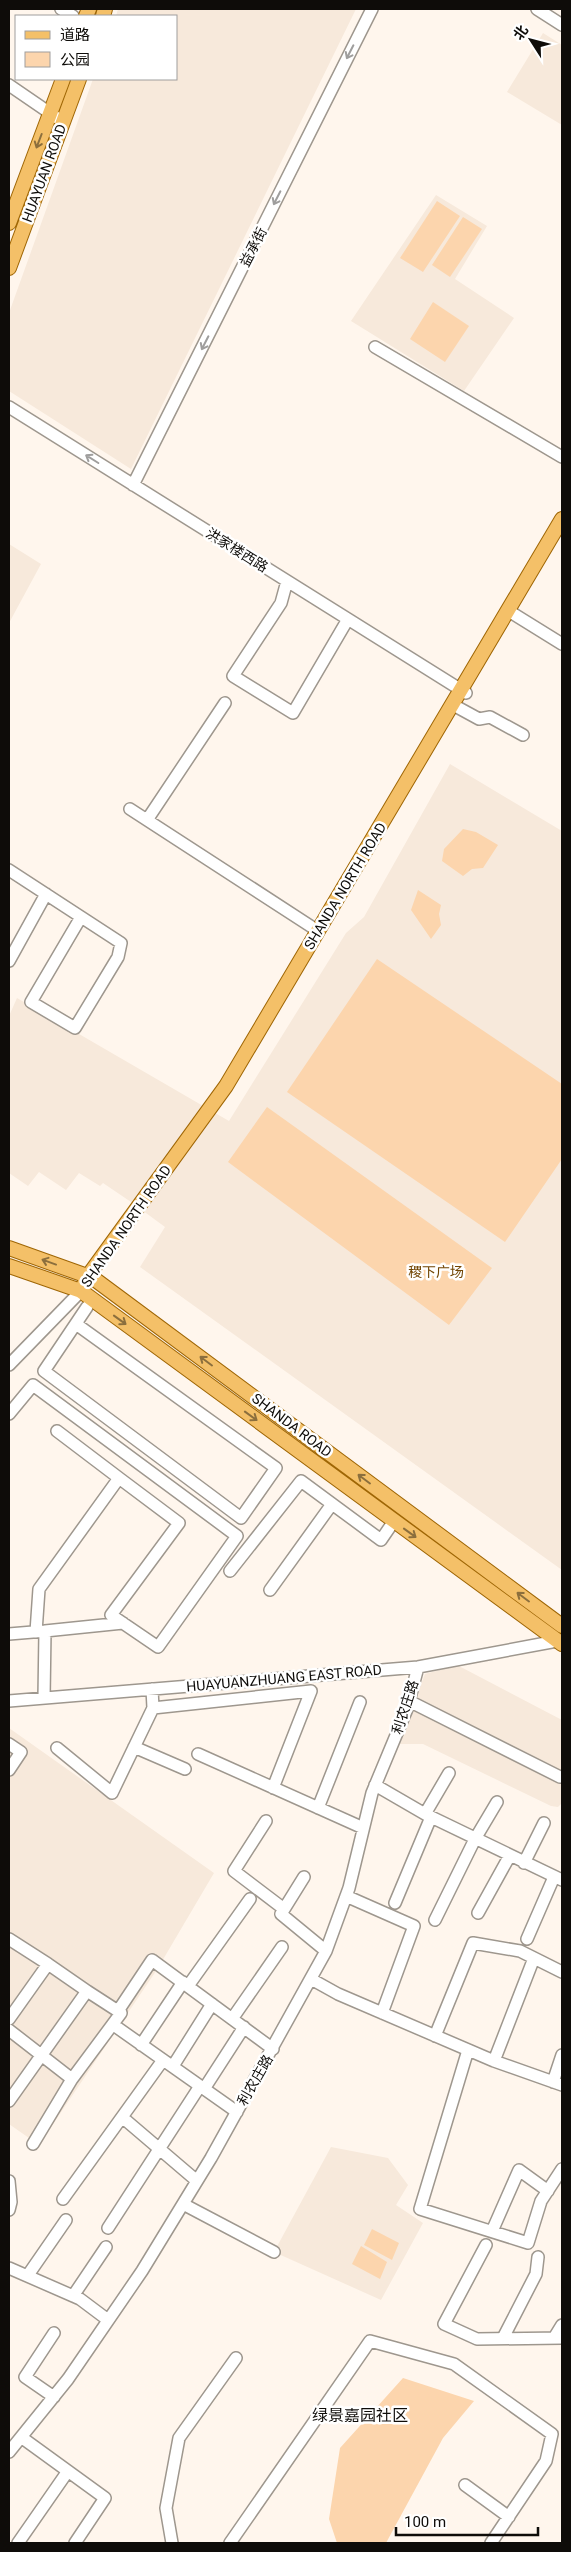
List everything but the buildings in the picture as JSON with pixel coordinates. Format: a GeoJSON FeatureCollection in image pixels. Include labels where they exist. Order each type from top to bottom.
{"type":"FeatureCollection","features":[{"type":"Feature","properties":{"kind":"main road","name":"HUAYUAN ROAD"},"geometry":{"type":"LineString","coordinates":[[9,223],[63,80]]}},
{"type":"Feature","properties":{"kind":"main road","name":"HUAYUAN ROAD"},"geometry":{"type":"LineString","coordinates":[[9,268],[79,80]]}},
{"type":"Feature","properties":{"kind":"main road","name":"SHANDA NORTH ROAD"},"geometry":{"type":"LineString","coordinates":[[91,1277],[236,1079],[457,707],[464,691],[562,519]]}},
{"type":"Feature","properties":{"kind":"main road","name":"SHANDA NORTH ROAD"},"geometry":{"type":"LineString","coordinates":[[81,1291],[226,1086],[562,528]]}},
{"type":"Feature","properties":{"kind":"main road","name":"SHANDA ROAD"},"geometry":{"type":"LineString","coordinates":[[9,1248],[91,1277],[562,1626]]}},
{"type":"Feature","properties":{"kind":"main road","name":"SHANDA ROAD"},"geometry":{"type":"LineString","coordinates":[[9,1266],[81,1291],[560,1642]]}},
{"type":"Feature","properties":{"kind":"street","name":"益承街"},"geometry":{"type":"LineString","coordinates":[[133,485],[372,9]]}},
{"type":"Feature","properties":{"kind":"street"},"geometry":{"type":"LineString","coordinates":[[537,9],[562,25]]}},
{"type":"Feature","properties":{"kind":"street"},"geometry":{"type":"LineString","coordinates":[[9,85],[63,122]]}},
{"type":"Feature","properties":{"kind":"street"},"geometry":{"type":"LineString","coordinates":[[375,347],[562,457]]}},
{"type":"Feature","properties":{"kind":"street","name":"洪家楼西路"},"geometry":{"type":"LineString","coordinates":[[9,407],[464,691]]}},
{"type":"Feature","properties":{"kind":"street"},"geometry":{"type":"LineString","coordinates":[[287,581],[281,603],[233,676],[293,713],[348,619]]}},
{"type":"Feature","properties":{"kind":"street"},"geometry":{"type":"LineString","coordinates":[[512,613],[562,644]]}},
{"type":"Feature","properties":{"kind":"street"},"geometry":{"type":"LineString","coordinates":[[147,820],[226,702]]}},
{"type":"Feature","properties":{"kind":"street"},"geometry":{"type":"LineString","coordinates":[[457,707],[479,719],[490,717],[523,735]]}},
{"type":"Feature","properties":{"kind":"street"},"geometry":{"type":"LineString","coordinates":[[130,809],[318,932]]}},
{"type":"Feature","properties":{"kind":"street"},"geometry":{"type":"LineString","coordinates":[[9,870],[121,943],[118,957],[75,1028],[32,1002],[81,917]]}},
{"type":"Feature","properties":{"kind":"street"},"geometry":{"type":"LineString","coordinates":[[9,960],[46,894]]}},
{"type":"Feature","properties":{"kind":"street"},"geometry":{"type":"LineString","coordinates":[[9,1365],[81,1291]]}},
{"type":"Feature","properties":{"kind":"street"},"geometry":{"type":"LineString","coordinates":[[76,1324],[276,1468],[241,1518],[44,1371],[76,1324],[88,1307]]}},
{"type":"Feature","properties":{"kind":"street"},"geometry":{"type":"LineString","coordinates":[[9,1414],[33,1385],[237,1536],[158,1647],[111,1615],[178,1523],[57,1431]]}},
{"type":"Feature","properties":{"kind":"street"},"geometry":{"type":"LineString","coordinates":[[44,1698],[39,1589],[119,1478]]}},
{"type":"Feature","properties":{"kind":"street"},"geometry":{"type":"LineString","coordinates":[[230,1571],[301,1481],[381,1540],[394,1521]]}},
{"type":"Feature","properties":{"kind":"street"},"geometry":{"type":"LineString","coordinates":[[270,1590],[332,1504]]}},
{"type":"Feature","properties":{"kind":"street"},"geometry":{"type":"LineString","coordinates":[[9,1634],[123,1623]]}},
{"type":"Feature","properties":{"kind":"street","name":"HUAYUANZHUANG EAST ROAD"},"geometry":{"type":"LineString","coordinates":[[9,1701],[418,1667],[560,1642]]}},
{"type":"Feature","properties":{"kind":"street","name":"利农庄路"},"geometry":{"type":"LineString","coordinates":[[9,2452],[16,2437],[54,2397],[142,2271],[237,2112],[326,1952],[346,1896],[375,1785],[409,1702],[418,1667]]}},
{"type":"Feature","properties":{"kind":"street"},"geometry":{"type":"LineString","coordinates":[[57,1748],[112,1793],[153,1708],[152,1689]]}},
{"type":"Feature","properties":{"kind":"street"},"geometry":{"type":"LineString","coordinates":[[153,1708],[310,1691],[273,1788]]}},
{"type":"Feature","properties":{"kind":"street"},"geometry":{"type":"LineString","coordinates":[[318,1808],[360,1702]]}},
{"type":"Feature","properties":{"kind":"street"},"geometry":{"type":"LineString","coordinates":[[409,1702],[560,1776]]}},
{"type":"Feature","properties":{"kind":"street"},"geometry":{"type":"LineString","coordinates":[[9,1744],[21,1752],[9,1770]]}},
{"type":"Feature","properties":{"kind":"street"},"geometry":{"type":"LineString","coordinates":[[134,1747],[185,1769]]}},
{"type":"Feature","properties":{"kind":"street"},"geometry":{"type":"LineString","coordinates":[[198,1754],[360,1827]]}},
{"type":"Feature","properties":{"kind":"street"},"geometry":{"type":"LineString","coordinates":[[395,1903],[428,1816],[449,1773]]}},
{"type":"Feature","properties":{"kind":"street"},"geometry":{"type":"LineString","coordinates":[[375,1785],[428,1816],[509,1857],[558,1878],[527,1939]]}},
{"type":"Feature","properties":{"kind":"street"},"geometry":{"type":"LineString","coordinates":[[434,1920],[475,1839],[497,1802]]}},
{"type":"Feature","properties":{"kind":"street"},"geometry":{"type":"LineString","coordinates":[[266,1821],[234,1871],[284,1908]]}},
{"type":"Feature","properties":{"kind":"street"},"geometry":{"type":"LineString","coordinates":[[524,1863],[544,1823]]}},
{"type":"Feature","properties":{"kind":"street"},"geometry":{"type":"LineString","coordinates":[[478,1913],[509,1857]]}},
{"type":"Feature","properties":{"kind":"street"},"geometry":{"type":"LineString","coordinates":[[304,1877],[281,1914],[326,1952]]}},
{"type":"Feature","properties":{"kind":"street"},"geometry":{"type":"LineString","coordinates":[[346,1896],[414,1926],[382,2013]]}},
{"type":"Feature","properties":{"kind":"street"},"geometry":{"type":"LineString","coordinates":[[142,2045],[185,1984],[250,1899]]}},
{"type":"Feature","properties":{"kind":"street"},"geometry":{"type":"LineString","coordinates":[[9,1940],[121,2013],[72,2078],[33,2144]]}},
{"type":"Feature","properties":{"kind":"street"},"geometry":{"type":"LineString","coordinates":[[435,2036],[473,1943],[520,1951],[562,1972]]}},
{"type":"Feature","properties":{"kind":"street"},"geometry":{"type":"LineString","coordinates":[[232,2019],[282,1947]]}},
{"type":"Feature","properties":{"kind":"street"},"geometry":{"type":"LineString","coordinates":[[494,2062],[534,1958]]}},
{"type":"Feature","properties":{"kind":"street"},"geometry":{"type":"LineString","coordinates":[[118,2011],[152,1960],[273,2049]]}},
{"type":"Feature","properties":{"kind":"street"},"geometry":{"type":"LineString","coordinates":[[9,2019],[48,1964]]}},
{"type":"Feature","properties":{"kind":"street"},"geometry":{"type":"LineString","coordinates":[[311,1979],[338,1994],[494,2062],[558,2083],[562,2055]]}},
{"type":"Feature","properties":{"kind":"street"},"geometry":{"type":"LineString","coordinates":[[9,2101],[88,1991]]}},
{"type":"Feature","properties":{"kind":"street"},"geometry":{"type":"LineString","coordinates":[[63,2199],[122,2117],[168,2063],[212,2004]]}},
{"type":"Feature","properties":{"kind":"street"},"geometry":{"type":"LineString","coordinates":[[115,2026],[237,2112]]}},
{"type":"Feature","properties":{"kind":"street"},"geometry":{"type":"LineString","coordinates":[[108,2228],[159,2149],[244,2027]]}},
{"type":"Feature","properties":{"kind":"street"},"geometry":{"type":"LineString","coordinates":[[9,2030],[72,2078]]}},
{"type":"Feature","properties":{"kind":"street"},"geometry":{"type":"LineString","coordinates":[[468,2050],[420,2209],[528,2243],[541,2201],[562,2169]]}},
{"type":"Feature","properties":{"kind":"street"},"geometry":{"type":"LineString","coordinates":[[122,2117],[197,2181]]}},
{"type":"Feature","properties":{"kind":"street"},"geometry":{"type":"LineString","coordinates":[[493,2229],[519,2170],[548,2191]]}},
{"type":"Feature","properties":{"kind":"street"},"geometry":{"type":"LineString","coordinates":[[9,2181],[11,2202],[9,2210]]}},
{"type":"Feature","properties":{"kind":"street"},"geometry":{"type":"LineString","coordinates":[[183,2204],[274,2252]]}},
{"type":"Feature","properties":{"kind":"street"},"geometry":{"type":"LineString","coordinates":[[28,2275],[66,2220]]}},
{"type":"Feature","properties":{"kind":"street"},"geometry":{"type":"LineString","coordinates":[[486,2245],[444,2324],[477,2339],[558,2338],[562,2325]]}},
{"type":"Feature","properties":{"kind":"street"},"geometry":{"type":"LineString","coordinates":[[73,2296],[106,2247]]}},
{"type":"Feature","properties":{"kind":"street"},"geometry":{"type":"LineString","coordinates":[[504,2338],[536,2274],[538,2257]]}},
{"type":"Feature","properties":{"kind":"street"},"geometry":{"type":"LineString","coordinates":[[9,2268],[73,2296],[108,2320]]}},
{"type":"Feature","properties":{"kind":"street"},"geometry":{"type":"LineString","coordinates":[[54,2333],[25,2377],[54,2397]]}},
{"type":"Feature","properties":{"kind":"street"},"geometry":{"type":"LineString","coordinates":[[230,2543],[370,2341],[454,2364],[552,2434],[546,2462],[491,2543]]}},
{"type":"Feature","properties":{"kind":"street"},"geometry":{"type":"LineString","coordinates":[[172,2543],[166,2508],[179,2438],[236,2358]]}},
{"type":"Feature","properties":{"kind":"street"},"geometry":{"type":"LineString","coordinates":[[16,2437],[105,2498],[75,2543]]}},
{"type":"Feature","properties":{"kind":"street"},"geometry":{"type":"LineString","coordinates":[[18,2543],[68,2471]]}},
{"type":"Feature","properties":{"kind":"street"},"geometry":{"type":"LineString","coordinates":[[465,2486],[509,2517]]}},
{"type":"Feature","properties":{"kind":"shaded area"},"geometry":{"type":"Polygon","coordinates":[[[118,9],[356,9],[131,469],[9,391],[9,313],[93,80],[178,80],[178,15],[116,15],[118,9]]]}},
{"type":"Feature","properties":{"kind":"shaded area"},"geometry":{"type":"Polygon","coordinates":[[[543,33],[562,45],[562,125],[507,92],[543,33]]]}},
{"type":"Feature","properties":{"kind":"shaded area"},"geometry":{"type":"Polygon","coordinates":[[[436,195],[487,226],[455,279],[514,318],[464,391],[351,321],[436,195]]]}},
{"type":"Feature","properties":{"kind":"shaded area"},"geometry":{"type":"Polygon","coordinates":[[[9,544],[41,564],[9,623],[9,544]]]}},
{"type":"Feature","properties":{"kind":"shaded area"},"geometry":{"type":"Polygon","coordinates":[[[450,764],[562,831],[562,1570],[140,1267],[165,1227],[131,1202],[103,1183],[100,1186],[79,1173],[66,1190],[39,1172],[28,1186],[9,1173],[9,1016],[17,998],[229,1121],[346,933],[364,917],[450,764]]]}},
{"type":"Feature","properties":{"kind":"shaded area"},"geometry":{"type":"Polygon","coordinates":[[[457,1665],[562,1720],[562,1803],[558,1807],[551,1806],[423,1744],[398,1744],[425,1674],[457,1665]]]}},
{"type":"Feature","properties":{"kind":"shaded area"},"geometry":{"type":"Polygon","coordinates":[[[9,1728],[214,1873],[158,1968],[39,2145],[9,2124],[9,1728]]]}},
{"type":"Feature","properties":{"kind":"shaded area"},"geometry":{"type":"Polygon","coordinates":[[[331,2147],[388,2158],[408,2185],[396,2205],[423,2223],[381,2300],[274,2252],[331,2147]]]}},
{"type":"Feature","properties":{"kind":"green space"},"geometry":{"type":"Polygon","coordinates":[[[437,201],[460,216],[423,272],[400,258],[437,201]]]}},
{"type":"Feature","properties":{"kind":"green space"},"geometry":{"type":"Polygon","coordinates":[[[463,217],[482,229],[450,277],[432,265],[463,217]]]}},
{"type":"Feature","properties":{"kind":"green space"},"geometry":{"type":"Polygon","coordinates":[[[433,302],[469,326],[445,362],[410,339],[433,302]]]}},
{"type":"Feature","properties":{"kind":"green space"},"geometry":{"type":"Polygon","coordinates":[[[463,829],[476,832],[498,845],[483,868],[472,869],[463,876],[442,861],[444,849],[463,829]]]}},
{"type":"Feature","properties":{"kind":"green space"},"geometry":{"type":"Polygon","coordinates":[[[418,890],[441,905],[439,914],[441,925],[431,939],[411,910],[418,890]]]}},
{"type":"Feature","properties":{"kind":"green space"},"geometry":{"type":"Polygon","coordinates":[[[377,959],[562,1084],[562,1159],[505,1242],[287,1092],[377,959]]]}},
{"type":"Feature","properties":{"kind":"green space","name":"稷下广场"},"geometry":{"type":"Polygon","coordinates":[[[267,1107],[492,1268],[449,1325],[228,1162],[267,1107]]]}},
{"type":"Feature","properties":{"kind":"green space"},"geometry":{"type":"Polygon","coordinates":[[[372,2229],[399,2243],[392,2260],[364,2245],[372,2229]]]}},
{"type":"Feature","properties":{"kind":"green space"},"geometry":{"type":"Polygon","coordinates":[[[361,2246],[387,2262],[380,2279],[352,2264],[361,2246]]]}},
{"type":"Feature","properties":{"kind":"green space"},"geometry":{"type":"Polygon","coordinates":[[[403,2378],[474,2401],[443,2438],[386,2543],[337,2543],[329,2519],[340,2448],[403,2378]]]}},
{"type":"Feature","properties":{"kind":"district","name":"绿景嘉园社区"},"geometry":{"type":"Point","coordinates":[360,2415]}}]}
